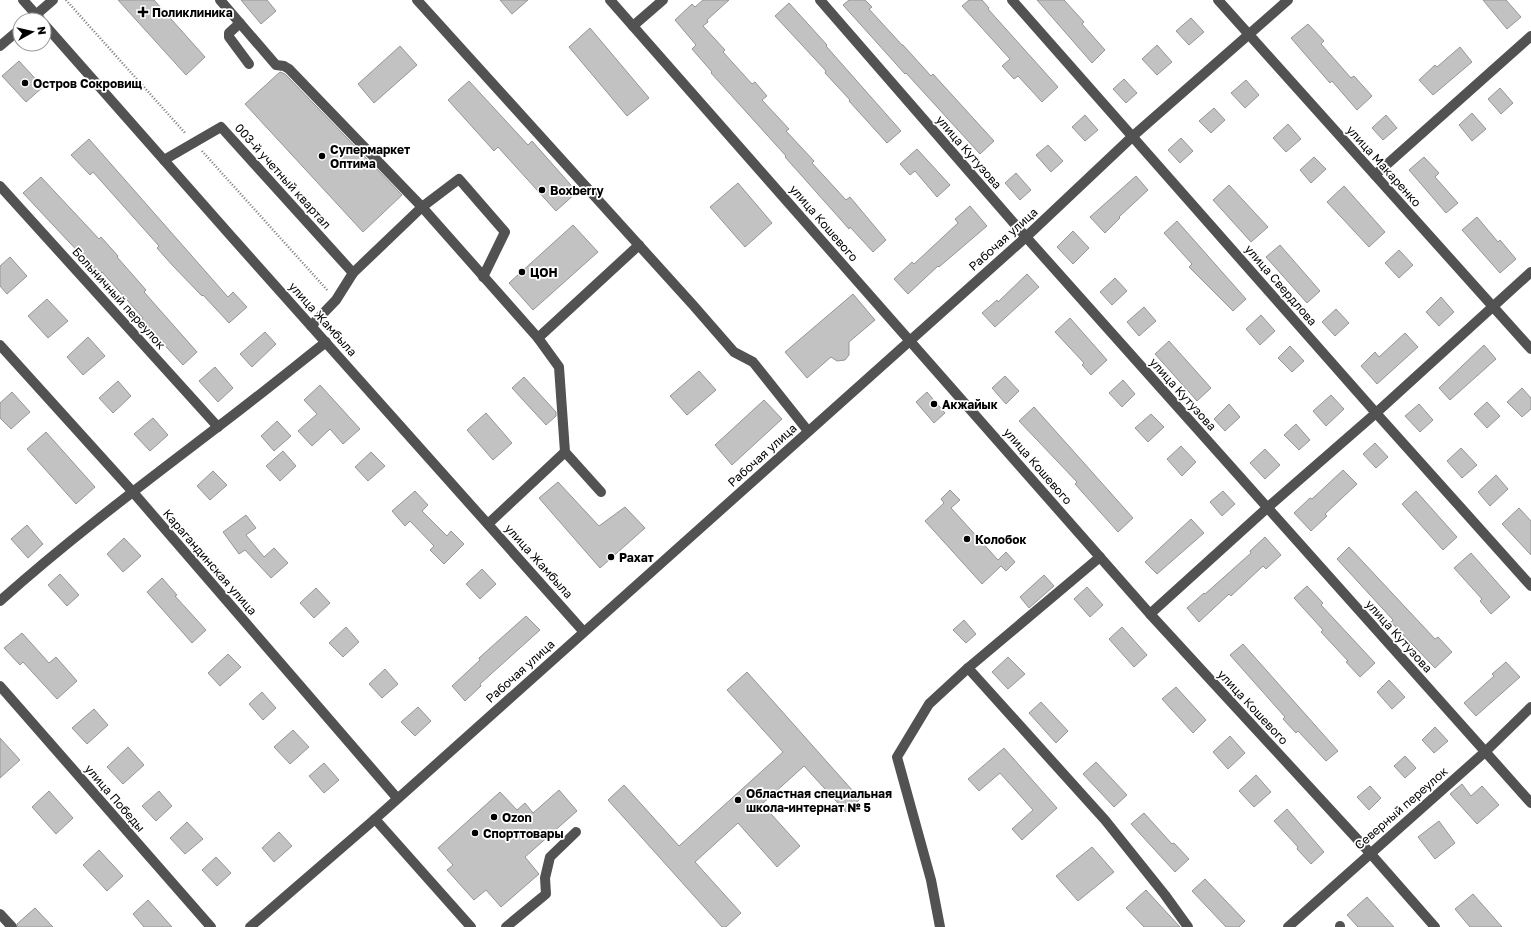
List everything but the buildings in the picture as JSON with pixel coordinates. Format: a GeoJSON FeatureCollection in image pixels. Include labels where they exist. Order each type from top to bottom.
{"type":"FeatureCollection","features":[{"type":"Feature","properties":{"kind":"street"},"geometry":{"type":"LineString","coordinates":[[23,0],[32,12]]}},
{"type":"Feature","properties":{"kind":"street"},"geometry":{"type":"LineString","coordinates":[[42,12],[53,0]]}},
{"type":"Feature","properties":{"kind":"street"},"geometry":{"type":"LineString","coordinates":[[220,0],[274,63],[289,69],[422,207],[538,338],[559,367],[565,452],[601,492]]}},
{"type":"Feature","properties":{"kind":"street"},"geometry":{"type":"LineString","coordinates":[[417,0],[734,352],[753,362],[808,431]]}},
{"type":"Feature","properties":{"kind":"street","name":"улица Кошевого"},"geometry":{"type":"LineString","coordinates":[[610,0],[1150,614],[1370,853],[1435,927]]}},
{"type":"Feature","properties":{"kind":"street"},"geometry":{"type":"LineString","coordinates":[[633,26],[663,0]]}},
{"type":"Feature","properties":{"kind":"street","name":"улица Кутузова"},"geometry":{"type":"LineString","coordinates":[[820,0],[1026,237],[1531,803]]}},
{"type":"Feature","properties":{"kind":"street","name":"улица Свердлова"},"geometry":{"type":"LineString","coordinates":[[1012,0],[1376,413],[1531,586]]}},
{"type":"Feature","properties":{"kind":"street","name":"улица Макаренко"},"geometry":{"type":"LineString","coordinates":[[1218,0],[1531,349]]}},
{"type":"Feature","properties":{"kind":"street","name":"Рабочая улица"},"geometry":{"type":"LineString","coordinates":[[250,927],[375,819],[1026,237],[1133,136],[1288,0]]}},
{"type":"Feature","properties":{"kind":"street"},"geometry":{"type":"LineString","coordinates":[[240,22],[229,33],[230,37],[249,64]]}},
{"type":"Feature","properties":{"kind":"street","name":"улица Жамбыла"},"geometry":{"type":"LineString","coordinates":[[52,33],[311,326],[584,631]]}},
{"type":"Feature","properties":{"kind":"street"},"geometry":{"type":"LineString","coordinates":[[0,46],[12,36]]}},
{"type":"Feature","properties":{"kind":"street"},"geometry":{"type":"LineString","coordinates":[[1375,175],[1531,36]]}},
{"type":"Feature","properties":{"kind":"street","name":"003-й учетный квартал"},"geometry":{"type":"LineString","coordinates":[[164,160],[220,126],[353,273]]}},
{"type":"Feature","properties":{"kind":"street"},"geometry":{"type":"LineString","coordinates":[[311,326],[336,300],[353,273],[422,207],[458,178],[505,232],[483,277]]}},
{"type":"Feature","properties":{"kind":"street","name":"Больничный переулок"},"geometry":{"type":"LineString","coordinates":[[0,186],[218,427]]}},
{"type":"Feature","properties":{"kind":"street"},"geometry":{"type":"LineString","coordinates":[[538,338],[639,245]]}},
{"type":"Feature","properties":{"kind":"street"},"geometry":{"type":"LineString","coordinates":[[1150,614],[1267,508],[1376,413],[1531,272]]}},
{"type":"Feature","properties":{"kind":"street"},"geometry":{"type":"LineString","coordinates":[[0,601],[44,562],[132,492],[326,342]]}},
{"type":"Feature","properties":{"kind":"street","name":"Карагандинская улица"},"geometry":{"type":"LineString","coordinates":[[0,345],[132,492],[397,798]]}},
{"type":"Feature","properties":{"kind":"street"},"geometry":{"type":"LineString","coordinates":[[488,524],[565,452]]}},
{"type":"Feature","properties":{"kind":"street"},"geometry":{"type":"LineString","coordinates":[[940,927],[931,880],[897,757],[929,704],[968,668],[1100,557]]}},
{"type":"Feature","properties":{"kind":"street"},"geometry":{"type":"LineString","coordinates":[[968,668],[1105,820],[1188,927]]}},
{"type":"Feature","properties":{"kind":"street","name":"улица Победы"},"geometry":{"type":"LineString","coordinates":[[0,686],[211,927]]}},
{"type":"Feature","properties":{"kind":"street","name":"Северный переулок"},"geometry":{"type":"LineString","coordinates":[[1288,927],[1486,751],[1531,707]]}},
{"type":"Feature","properties":{"kind":"street"},"geometry":{"type":"LineString","coordinates":[[375,819],[471,927]]}},
{"type":"Feature","properties":{"kind":"street"},"geometry":{"type":"LineString","coordinates":[[506,927],[546,894],[545,878],[550,857],[576,832]]}},
{"type":"Feature","properties":{"kind":"street"},"geometry":{"type":"LineString","coordinates":[[0,914],[12,927]]}},
{"type":"Feature","properties":{"kind":"place","name":"Поликлиника"},"geometry":{"type":"Point","coordinates":[143,12]}},
{"type":"Feature","properties":{"kind":"place","name":"Остров Сокровищ"},"geometry":{"type":"Point","coordinates":[25,83]}},
{"type":"Feature","properties":{"kind":"place","name":"Супермаркет Оптима"},"geometry":{"type":"Point","coordinates":[322,156]}},
{"type":"Feature","properties":{"kind":"place","name":"Boxberry"},"geometry":{"type":"Point","coordinates":[542,190]}},
{"type":"Feature","properties":{"kind":"place","name":"ЦОН"},"geometry":{"type":"Point","coordinates":[522,272]}},
{"type":"Feature","properties":{"kind":"place","name":"Акжайык"},"geometry":{"type":"Point","coordinates":[934,404]}},
{"type":"Feature","properties":{"kind":"place","name":"Колобок"},"geometry":{"type":"Point","coordinates":[967,539]}},
{"type":"Feature","properties":{"kind":"place","name":"Рахат"},"geometry":{"type":"Point","coordinates":[611,557]}},
{"type":"Feature","properties":{"kind":"place","name":"Областная специальная школа-интернат № 5"},"geometry":{"type":"Point","coordinates":[738,800]}},
{"type":"Feature","properties":{"kind":"place","name":"Ozon"},"geometry":{"type":"Point","coordinates":[494,817]}},
{"type":"Feature","properties":{"kind":"place","name":"Спорттовары"},"geometry":{"type":"Point","coordinates":[475,833]}}]}
